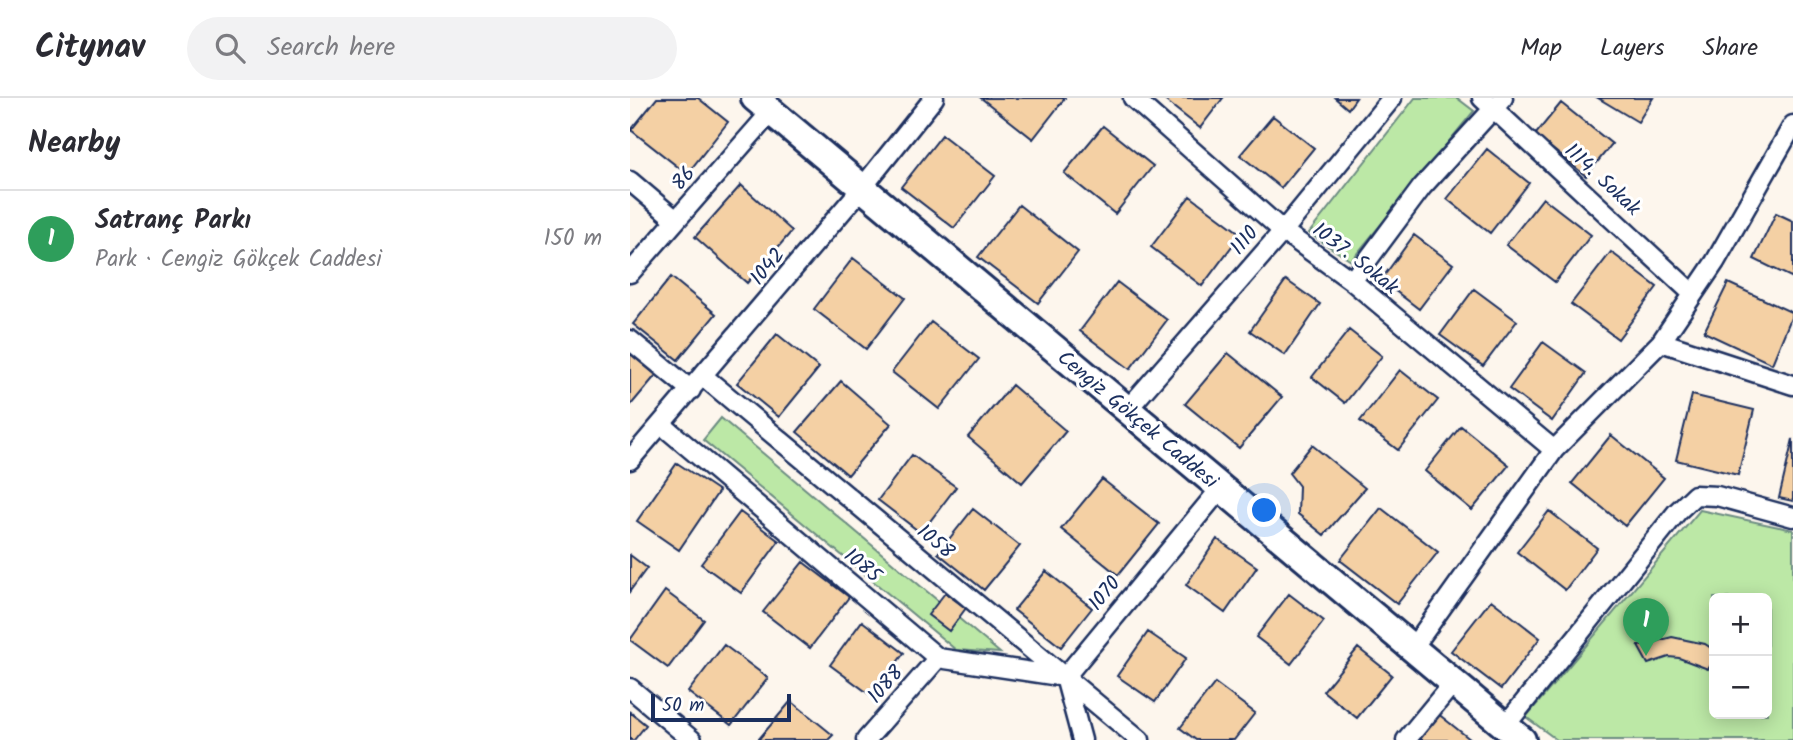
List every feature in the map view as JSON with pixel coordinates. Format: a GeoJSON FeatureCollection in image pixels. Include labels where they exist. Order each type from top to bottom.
{"type":"FeatureCollection","features":[{"type":"Feature","properties":{"kind":"street","name":"1042"},"geometry":{"type":"LineString","coordinates":[[630,460],[862,188],[934,98]]}},
{"type":"Feature","properties":{"kind":"street","name":"1037. Sokak"},"geometry":{"type":"LineString","coordinates":[[1133,98],[1283,231],[1352,281],[1554,450]]}},
{"type":"Feature","properties":{"kind":"street","name":"1110"},"geometry":{"type":"LineString","coordinates":[[1127,410],[1283,231],[1392,98]]}},
{"type":"Feature","properties":{"kind":"street"},"geometry":{"type":"LineString","coordinates":[[1352,281],[1422,187],[1493,102]]}},
{"type":"Feature","properties":{"kind":"street","name":"1114. Sokak"},"geometry":{"type":"LineString","coordinates":[[1493,102],[1693,294]]}},
{"type":"Feature","properties":{"kind":"street","name":"Cengiz Gökçek Caddesi"},"geometry":{"type":"LineString","coordinates":[[763,105],[1514,733]]}},
{"type":"Feature","properties":{"kind":"street","name":"86"},"geometry":{"type":"LineString","coordinates":[[630,273],[676,220],[763,105]]}},
{"type":"Feature","properties":{"kind":"street"},"geometry":{"type":"LineString","coordinates":[[1412,649],[1554,450],[1661,342],[1693,294],[1793,125]]}},
{"type":"Feature","properties":{"kind":"street"},"geometry":{"type":"LineString","coordinates":[[630,181],[676,220]]}},
{"type":"Feature","properties":{"kind":"street"},"geometry":{"type":"LineString","coordinates":[[630,340],[691,390]]}},
{"type":"Feature","properties":{"kind":"street"},"geometry":{"type":"LineString","coordinates":[[1661,342],[1793,385]]}},
{"type":"Feature","properties":{"kind":"street","name":"1058"},"geometry":{"type":"LineString","coordinates":[[703,376],[1140,740]]}},
{"type":"Feature","properties":{"kind":"street","name":"1085"},"geometry":{"type":"LineString","coordinates":[[661,424],[938,658]]}},
{"type":"Feature","properties":{"kind":"street","name":"1070"},"geometry":{"type":"LineString","coordinates":[[1065,677],[1221,488]]}},
{"type":"Feature","properties":{"kind":"street"},"geometry":{"type":"LineString","coordinates":[[1514,733],[1677,512],[1695,495],[1717,496],[1793,517]]}},
{"type":"Feature","properties":{"kind":"street"},"geometry":{"type":"LineString","coordinates":[[938,658],[1065,677],[1082,740]]}},
{"type":"Feature","properties":{"kind":"street","name":"1088"},"geometry":{"type":"LineString","coordinates":[[866,740],[938,658]]}},
{"type":"Feature","properties":{"kind":"street"},"geometry":{"type":"LineString","coordinates":[[1406,740],[1453,683]]}},
{"type":"Feature","properties":{"kind":"street"},"geometry":{"type":"LineString","coordinates":[[630,688],[692,740]]}},
{"type":"Feature","properties":{"kind":"green space"},"geometry":{"type":"Polygon","coordinates":[[[1415,98],[1457,98],[1474,111],[1351,261],[1309,233],[1415,98]]]}},
{"type":"Feature","properties":{"kind":"green space"},"geometry":{"type":"Polygon","coordinates":[[[721,418],[1000,653],[956,650],[703,440],[721,418]]]}},
{"type":"Feature","properties":{"kind":"green space"},"geometry":{"type":"Polygon","coordinates":[[[1700,510],[1793,530],[1793,740],[1557,740],[1526,717],[1700,510]]]}},
{"type":"Feature","properties":{"kind":"building"},"geometry":{"type":"Polygon","coordinates":[[[657,98],[698,98],[728,122],[687,174],[631,130],[657,98]]]}},
{"type":"Feature","properties":{"kind":"building"},"geometry":{"type":"Polygon","coordinates":[[[981,98],[1065,98],[1033,139],[981,98]]]}},
{"type":"Feature","properties":{"kind":"building"},"geometry":{"type":"Polygon","coordinates":[[[1162,98],[1223,98],[1200,128],[1162,98]]]}},
{"type":"Feature","properties":{"kind":"building"},"geometry":{"type":"Polygon","coordinates":[[[1335,98],[1356,98],[1348,109],[1335,98]]]}},
{"type":"Feature","properties":{"kind":"building"},"geometry":{"type":"Polygon","coordinates":[[[1598,98],[1653,98],[1638,122],[1598,98]]]}},
{"type":"Feature","properties":{"kind":"building"},"geometry":{"type":"Polygon","coordinates":[[[1561,103],[1612,144],[1586,176],[1535,135],[1561,103]]]}},
{"type":"Feature","properties":{"kind":"building"},"geometry":{"type":"Polygon","coordinates":[[[1273,116],[1314,148],[1281,188],[1240,155],[1273,116]]]}},
{"type":"Feature","properties":{"kind":"building"},"geometry":{"type":"Polygon","coordinates":[[[1103,126],[1153,166],[1115,214],[1064,173],[1103,126]]]}},
{"type":"Feature","properties":{"kind":"building"},"geometry":{"type":"Polygon","coordinates":[[[942,135],[995,176],[954,228],[901,187],[942,135]]]}},
{"type":"Feature","properties":{"kind":"building"},"geometry":{"type":"Polygon","coordinates":[[[1487,149],[1529,183],[1490,233],[1447,199],[1487,149]]]}},
{"type":"Feature","properties":{"kind":"building"},"geometry":{"type":"Polygon","coordinates":[[[741,185],[792,231],[747,283],[695,237],[741,185]]]}},
{"type":"Feature","properties":{"kind":"building"},"geometry":{"type":"Polygon","coordinates":[[[1190,196],[1241,234],[1202,286],[1151,247],[1190,196]]]}},
{"type":"Feature","properties":{"kind":"building"},"geometry":{"type":"Polygon","coordinates":[[[1543,198],[1591,235],[1555,282],[1506,245],[1543,198]]]}},
{"type":"Feature","properties":{"kind":"building"},"geometry":{"type":"Polygon","coordinates":[[[1019,205],[1078,252],[1038,303],[978,257],[1019,205]]]}},
{"type":"Feature","properties":{"kind":"building"},"geometry":{"type":"Polygon","coordinates":[[[1776,213],[1793,221],[1793,278],[1754,259],[1776,213]]]}},
{"type":"Feature","properties":{"kind":"building"},"geometry":{"type":"Polygon","coordinates":[[[1414,235],[1453,264],[1419,309],[1381,280],[1414,235]]]}},
{"type":"Feature","properties":{"kind":"building"},"geometry":{"type":"Polygon","coordinates":[[[1611,252],[1657,287],[1618,339],[1571,304],[1611,252]]]}},
{"type":"Feature","properties":{"kind":"building"},"geometry":{"type":"Polygon","coordinates":[[[853,258],[905,298],[866,349],[814,309],[853,258]]]}},
{"type":"Feature","properties":{"kind":"building"},"geometry":{"type":"Polygon","coordinates":[[[671,277],[716,314],[678,360],[633,324],[671,277]]]}},
{"type":"Feature","properties":{"kind":"building"},"geometry":{"type":"Polygon","coordinates":[[[1286,280],[1320,304],[1285,355],[1250,331],[1286,280]]]}},
{"type":"Feature","properties":{"kind":"building"},"geometry":{"type":"Polygon","coordinates":[[[1117,282],[1167,320],[1130,369],[1080,331],[1117,282]]]}},
{"type":"Feature","properties":{"kind":"building"},"geometry":{"type":"Polygon","coordinates":[[[1728,283],[1793,313],[1772,364],[1704,332],[1728,283]]]}},
{"type":"Feature","properties":{"kind":"building"},"geometry":{"type":"Polygon","coordinates":[[[1474,289],[1517,321],[1483,366],[1440,335],[1474,289]]]}},
{"type":"Feature","properties":{"kind":"building"},"geometry":{"type":"Polygon","coordinates":[[[931,322],[979,359],[939,409],[892,372],[931,322]]]}},
{"type":"Feature","properties":{"kind":"building"},"geometry":{"type":"Polygon","coordinates":[[[1349,330],[1382,356],[1345,403],[1312,377],[1349,330]]]}},
{"type":"Feature","properties":{"kind":"building"},"geometry":{"type":"Polygon","coordinates":[[[777,334],[819,368],[779,417],[737,383],[777,334]]]}},
{"type":"Feature","properties":{"kind":"building"},"geometry":{"type":"Polygon","coordinates":[[[1543,342],[1586,373],[1552,421],[1509,389],[1543,342]]]}},
{"type":"Feature","properties":{"kind":"building"},"geometry":{"type":"Polygon","coordinates":[[[630,353],[656,375],[630,406],[630,353]]]}},
{"type":"Feature","properties":{"kind":"building"},"geometry":{"type":"Polygon","coordinates":[[[1228,353],[1282,397],[1239,448],[1185,404],[1228,353]]]}},
{"type":"Feature","properties":{"kind":"building"},"geometry":{"type":"Polygon","coordinates":[[[1400,370],[1438,400],[1398,450],[1360,421],[1400,370]]]}},
{"type":"Feature","properties":{"kind":"building"},"geometry":{"type":"Polygon","coordinates":[[[841,381],[891,424],[848,475],[797,432],[841,381]]]}},
{"type":"Feature","properties":{"kind":"building"},"geometry":{"type":"Polygon","coordinates":[[[1012,385],[1066,431],[1022,483],[968,437],[1012,385]]]}},
{"type":"Feature","properties":{"kind":"building"},"geometry":{"type":"Polygon","coordinates":[[[1692,395],[1754,410],[1738,475],[1676,460],[1692,395]]]}},
{"type":"Feature","properties":{"kind":"building"},"geometry":{"type":"Polygon","coordinates":[[[1461,426],[1509,465],[1472,510],[1425,471],[1461,426]]]}},
{"type":"Feature","properties":{"kind":"building"},"geometry":{"type":"Polygon","coordinates":[[[1611,435],[1664,478],[1625,526],[1572,483],[1611,435]]]}},
{"type":"Feature","properties":{"kind":"building"},"geometry":{"type":"Polygon","coordinates":[[[1793,439],[1793,501],[1779,498],[1793,439]]]}},
{"type":"Feature","properties":{"kind":"building"},"geometry":{"type":"Polygon","coordinates":[[[1312,445],[1365,488],[1324,535],[1298,514],[1299,486],[1289,473],[1312,445]]]}},
{"type":"Feature","properties":{"kind":"building"},"geometry":{"type":"Polygon","coordinates":[[[912,455],[956,487],[921,533],[878,500],[912,455]]]}},
{"type":"Feature","properties":{"kind":"building"},"geometry":{"type":"Polygon","coordinates":[[[677,463],[719,491],[679,550],[637,521],[677,463]]]}},
{"type":"Feature","properties":{"kind":"building"},"geometry":{"type":"Polygon","coordinates":[[[1102,479],[1159,524],[1118,575],[1061,529],[1102,479]]]}},
{"type":"Feature","properties":{"kind":"building"},"geometry":{"type":"Polygon","coordinates":[[[1381,508],[1438,552],[1397,604],[1340,560],[1381,508]]]}},
{"type":"Feature","properties":{"kind":"building"},"geometry":{"type":"Polygon","coordinates":[[[973,509],[1020,546],[984,590],[938,553],[973,509]]]}},
{"type":"Feature","properties":{"kind":"building"},"geometry":{"type":"Polygon","coordinates":[[[1549,511],[1597,548],[1565,590],[1517,552],[1549,511]]]}},
{"type":"Feature","properties":{"kind":"building"},"geometry":{"type":"Polygon","coordinates":[[[740,512],[779,541],[741,593],[701,564],[740,512]]]}},
{"type":"Feature","properties":{"kind":"building"},"geometry":{"type":"Polygon","coordinates":[[[1217,539],[1257,567],[1225,613],[1186,585],[1217,539]]]}},
{"type":"Feature","properties":{"kind":"building"},"geometry":{"type":"Polygon","coordinates":[[[630,555],[647,568],[630,591],[630,555]]]}},
{"type":"Feature","properties":{"kind":"building"},"geometry":{"type":"Polygon","coordinates":[[[803,562],[849,597],[810,648],[763,612],[803,562]]]}},
{"type":"Feature","properties":{"kind":"building"},"geometry":{"type":"Polygon","coordinates":[[[1046,571],[1092,608],[1061,647],[1014,610],[1046,571]]]}},
{"type":"Feature","properties":{"kind":"building"},"geometry":{"type":"Polygon","coordinates":[[[665,591],[704,620],[668,668],[630,640],[665,591]]]}},
{"type":"Feature","properties":{"kind":"building"},"geometry":{"type":"Polygon","coordinates":[[[945,593],[966,608],[949,631],[928,615],[945,593]]]}},
{"type":"Feature","properties":{"kind":"building"},"geometry":{"type":"Polygon","coordinates":[[[1289,594],[1324,621],[1291,664],[1256,637],[1289,594]]]}},
{"type":"Feature","properties":{"kind":"building"},"geometry":{"type":"Polygon","coordinates":[[[1491,600],[1540,638],[1501,689],[1451,651],[1491,600]]]}},
{"type":"Feature","properties":{"kind":"building"},"geometry":{"type":"Polygon","coordinates":[[[862,621],[904,653],[872,696],[830,665],[862,621]]]}},
{"type":"Feature","properties":{"kind":"building"},"geometry":{"type":"Polygon","coordinates":[[[1148,632],[1186,658],[1155,702],[1117,676],[1148,632]]]}},
{"type":"Feature","properties":{"kind":"building"},"geometry":{"type":"Polygon","coordinates":[[[1672,637],[1705,644],[1709,647],[1709,668],[1669,657],[1648,664],[1638,646],[1672,637]]]}},
{"type":"Feature","properties":{"kind":"building"},"geometry":{"type":"Polygon","coordinates":[[[724,645],[768,678],[731,725],[688,692],[724,645]]]}},
{"type":"Feature","properties":{"kind":"building"},"geometry":{"type":"Polygon","coordinates":[[[1358,648],[1392,675],[1357,718],[1323,691],[1358,648]]]}},
{"type":"Feature","properties":{"kind":"building"},"geometry":{"type":"Polygon","coordinates":[[[1215,683],[1255,713],[1234,740],[1196,740],[1180,728],[1215,683]]]}},
{"type":"Feature","properties":{"kind":"building"},"geometry":{"type":"Polygon","coordinates":[[[791,701],[833,735],[828,740],[758,740],[791,701]]]}},
{"type":"Feature","properties":{"kind":"building"},"geometry":{"type":"Polygon","coordinates":[[[1432,709],[1471,740],[1407,740],[1432,709]]]}},
{"type":"Feature","properties":{"kind":"building"},"geometry":{"type":"Polygon","coordinates":[[[630,712],[646,725],[634,740],[630,740],[630,712]]]}},
{"type":"Feature","properties":{"kind":"place","name":"Satranç Parkı"},"geometry":{"type":"Point","coordinates":[1646,656]}}]}
